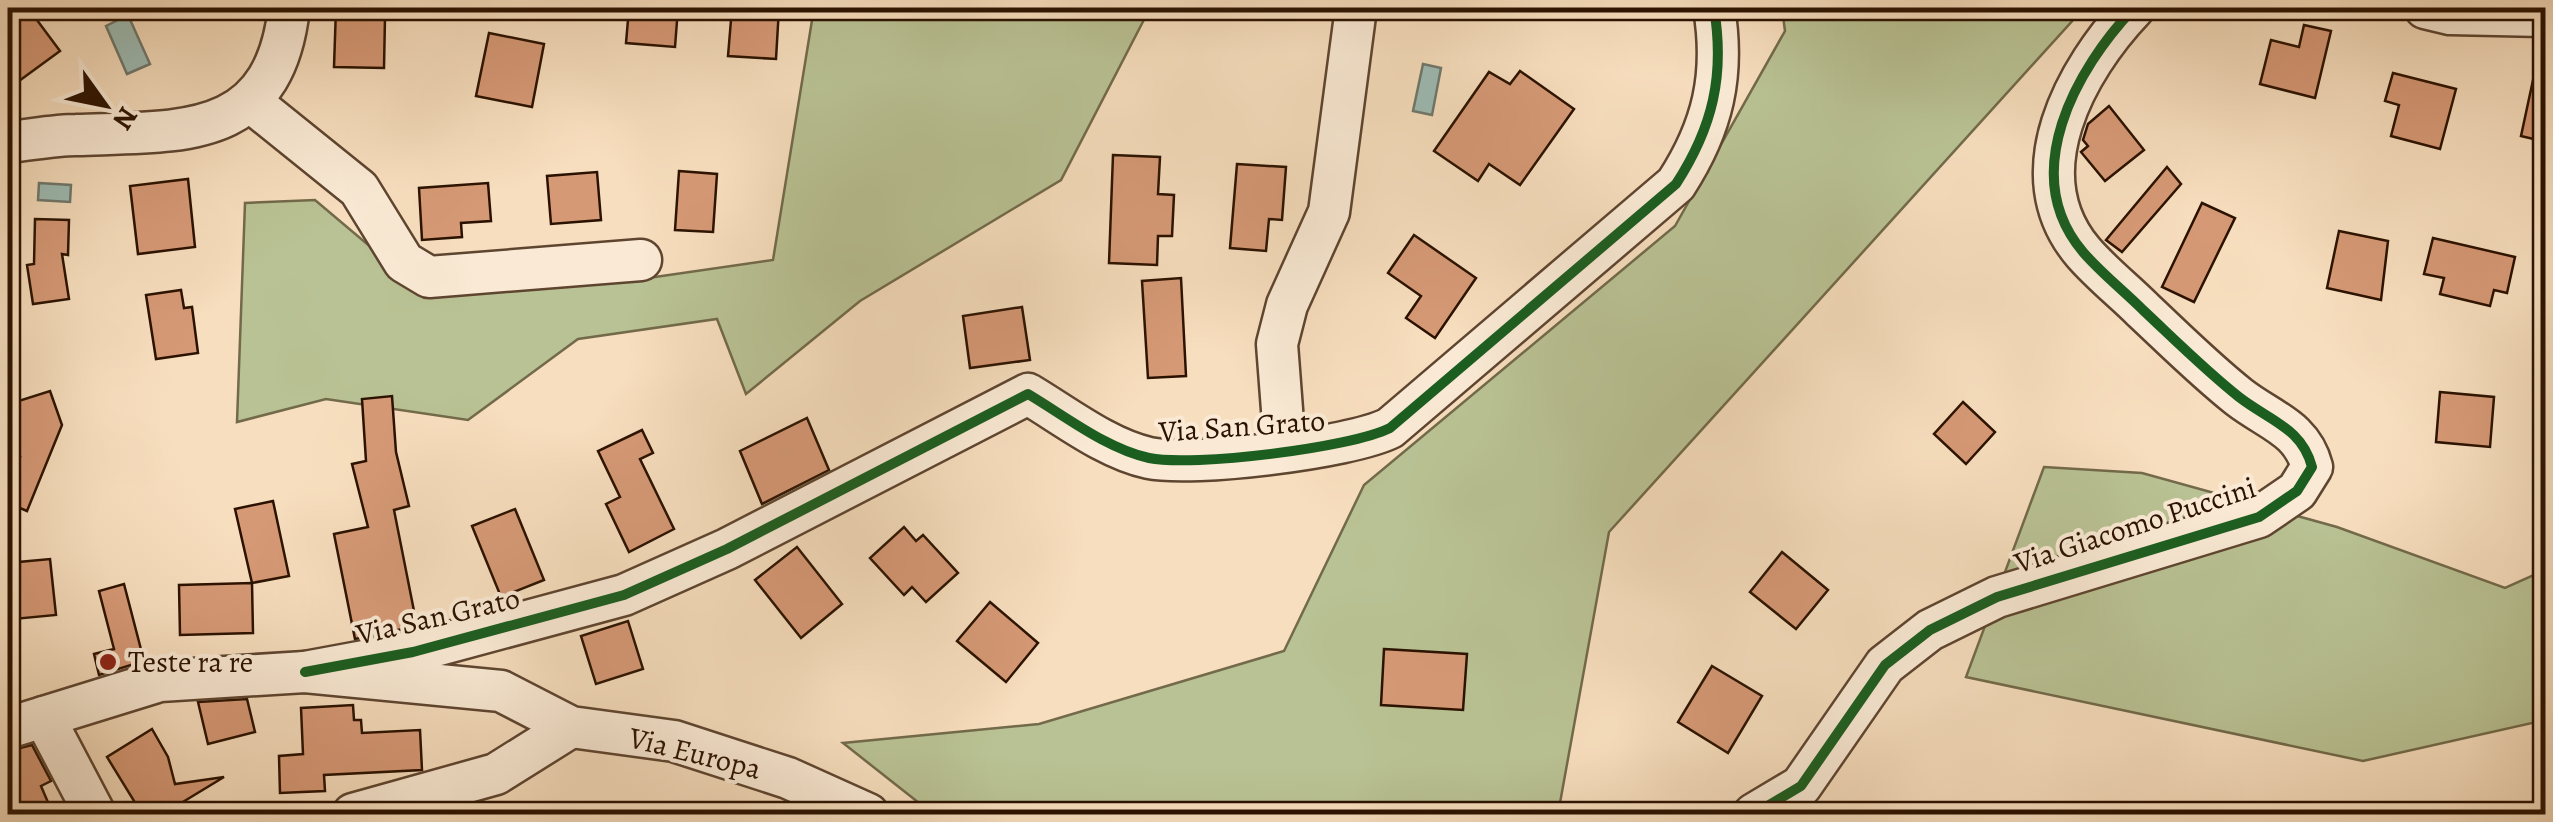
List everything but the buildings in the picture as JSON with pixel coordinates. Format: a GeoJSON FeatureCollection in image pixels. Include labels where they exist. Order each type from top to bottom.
{"type":"FeatureCollection","features":[{"type":"Feature","properties":{"kind":"street","name":"Via San Grato"},"geometry":{"type":"LineString","coordinates":[[1284,449],[1277,344],[1287,305],[1328,212],[1356,8]]}},
{"type":"Feature","properties":{"kind":"street","name":"Via San Grato"},"geometry":{"type":"LineString","coordinates":[[305,672],[413,652],[624,595],[727,549],[1028,394],[1103,438],[1148,458],[1182,460],[1332,448],[1390,428],[1664,197],[1707,130],[1720,60],[1714,8]]}},
{"type":"Feature","properties":{"kind":"street","name":"Via Giacomo Puccini"},"geometry":{"type":"LineString","coordinates":[[1754,814],[1801,786],[1885,664],[1930,630],[1996,597],[2259,517],[2296,491],[2312,467],[2306,441],[2209,372],[2080,250],[2058,204],[2054,152],[2072,94],[2104,40],[2134,8]]}},
{"type":"Feature","properties":{"kind":"street"},"geometry":{"type":"LineString","coordinates":[[2424,8],[2450,14],[2546,16]]}},
{"type":"Feature","properties":{"kind":"street"},"geometry":{"type":"LineString","coordinates":[[8,142],[198,128],[250,102],[274,70],[278,13]]}},
{"type":"Feature","properties":{"kind":"street"},"geometry":{"type":"LineString","coordinates":[[250,102],[358,189],[404,262],[415,272],[448,278],[641,260]]}},
{"type":"Feature","properties":{"kind":"street"},"geometry":{"type":"LineString","coordinates":[[95,814],[26,722],[160,680],[305,672]]}},
{"type":"Feature","properties":{"kind":"street","name":"Via Europa"},"geometry":{"type":"LineString","coordinates":[[305,672],[501,691],[571,727],[674,741],[788,778],[868,814]]}},
{"type":"Feature","properties":{"kind":"street"},"geometry":{"type":"LineString","coordinates":[[353,814],[496,774],[571,727]]}},
{"type":"Feature","properties":{"kind":"green space"},"geometry":{"type":"Polygon","coordinates":[[[814,8],[1150,8],[1061,180],[860,301],[746,394],[717,319],[578,339],[468,420],[326,399],[237,422],[245,203],[315,200],[424,292],[655,277],[773,260],[814,8]]]}},
{"type":"Feature","properties":{"kind":"green space"},"geometry":{"type":"Polygon","coordinates":[[[1782,8],[2084,8],[1609,532],[1558,814],[933,814],[843,743],[1039,724],[1284,651],[1364,485],[1675,226],[1785,31],[1782,8]]]}},
{"type":"Feature","properties":{"kind":"green space"},"geometry":{"type":"Polygon","coordinates":[[[2044,467],[2142,473],[2337,527],[2505,588],[2545,570],[2545,720],[2363,761],[1966,677],[2044,467]]]}},
{"type":"Feature","properties":{"kind":"water"},"geometry":{"type":"Polygon","coordinates":[[[128,15],[150,64],[127,74],[106,26],[128,15]]]}},
{"type":"Feature","properties":{"kind":"water"},"geometry":{"type":"Polygon","coordinates":[[[1423,64],[1441,68],[1432,115],[1413,111],[1423,64]]]}},
{"type":"Feature","properties":{"kind":"water"},"geometry":{"type":"Polygon","coordinates":[[[39,183],[71,185],[70,202],[38,200],[39,183]]]}},
{"type":"Feature","properties":{"kind":"cycle path"},"geometry":{"type":"LineString","coordinates":[[305,672],[413,652],[624,595],[727,549],[1028,394],[1133,454],[1170,460],[1234,458],[1308,449],[1390,428],[1676,184],[1699,142],[1713,100],[1718,56],[1714,8]]}},
{"type":"Feature","properties":{"kind":"cycle path"},"geometry":{"type":"LineString","coordinates":[[1754,814],[1801,786],[1885,665],[1930,630],[1997,597],[2259,517],[2297,491],[2312,467],[2293,434],[2239,397],[2190,355],[2090,260],[2064,222],[2055,190],[2055,157],[2062,124],[2092,61],[2134,8]]}},
{"type":"Feature","properties":{"kind":"place","name":"Teste ra re"},"geometry":{"type":"Point","coordinates":[108,662]}}]}
